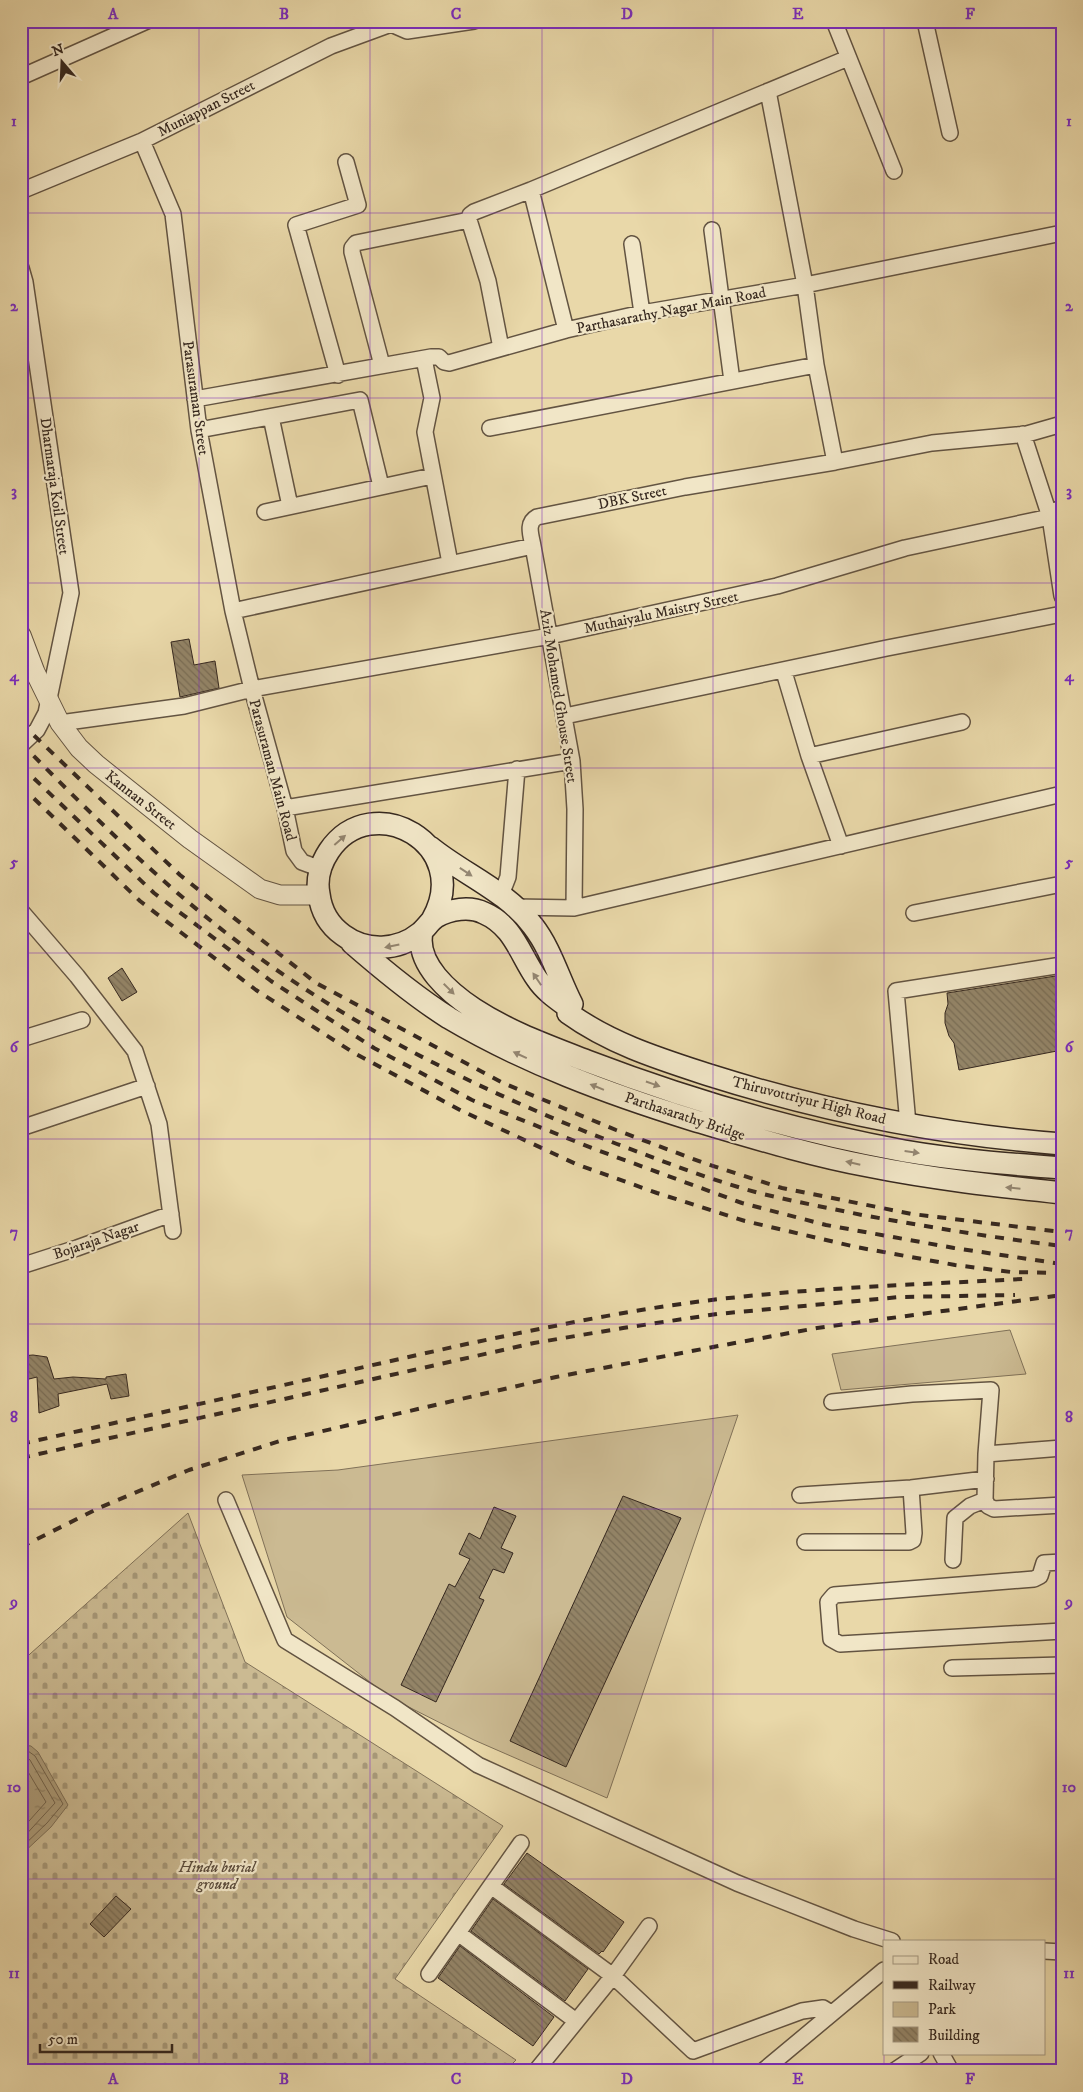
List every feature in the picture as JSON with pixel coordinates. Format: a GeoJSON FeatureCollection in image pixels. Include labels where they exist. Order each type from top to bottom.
{"type":"FeatureCollection","features":[{"type":"Feature","properties":{"kind":"main road"},"geometry":{"type":"LineString","coordinates":[[426,844],[436,857],[443,881],[442,897],[427,926],[408,941],[386,948],[362,945],[347,938],[329,922],[319,895],[323,860],[338,841],[351,832],[366,826],[383,824],[399,827],[414,834],[508,901],[533,926],[572,1004],[568,1013]]}},
{"type":"Feature","properties":{"kind":"main road","name":"Thiruvottriyur High Road"},"geometry":{"type":"LineString","coordinates":[[427,926],[448,912],[468,909],[478,910],[496,919],[516,941],[538,981],[568,1007],[568,1013],[606,1036],[650,1056],[761,1090],[908,1124],[975,1135],[1062,1144]]}},
{"type":"Feature","properties":{"kind":"main road","name":"Parthasarathy Bridge"},"geometry":{"type":"LineString","coordinates":[[427,926],[421,948],[425,958],[458,998],[570,1065],[648,1106],[738,1134],[876,1168],[960,1182],[1062,1193]]}},
{"type":"Feature","properties":{"kind":"main road","name":"Parthasarathy Bridge"},"geometry":{"type":"LineString","coordinates":[[347,938],[402,985],[448,1017],[510,1051],[666,1089],[802,1129],[905,1151],[1062,1168]]}},
{"type":"Feature","properties":{"kind":"street"},"geometry":{"type":"LineString","coordinates":[[21,76],[147,21]]}},
{"type":"Feature","properties":{"kind":"street"},"geometry":{"type":"LineString","coordinates":[[390,23],[407,31],[474,21]]}},
{"type":"Feature","properties":{"kind":"street"},"geometry":{"type":"LineString","coordinates":[[834,21],[894,171]]}},
{"type":"Feature","properties":{"kind":"street"},"geometry":{"type":"LineString","coordinates":[[925,21],[950,133]]}},
{"type":"Feature","properties":{"kind":"street","name":"Muniappan Street"},"geometry":{"type":"LineString","coordinates":[[21,191],[142,141],[331,46],[390,23]]}},
{"type":"Feature","properties":{"kind":"street"},"geometry":{"type":"LineString","coordinates":[[502,348],[488,281],[469,220],[472,213],[848,58]]}},
{"type":"Feature","properties":{"kind":"street"},"geometry":{"type":"LineString","coordinates":[[768,91],[805,285],[816,365],[835,462]]}},
{"type":"Feature","properties":{"kind":"street","name":"Parasuraman Street"},"geometry":{"type":"LineString","coordinates":[[142,141],[173,214],[199,430],[233,611],[244,657]]}},
{"type":"Feature","properties":{"kind":"street"},"geometry":{"type":"LineString","coordinates":[[338,375],[296,225],[358,205],[346,162]]}},
{"type":"Feature","properties":{"kind":"street"},"geometry":{"type":"LineString","coordinates":[[531,190],[566,330]]}},
{"type":"Feature","properties":{"kind":"street"},"geometry":{"type":"LineString","coordinates":[[382,365],[352,252],[353,245],[361,241],[469,220]]}},
{"type":"Feature","properties":{"kind":"street"},"geometry":{"type":"LineString","coordinates":[[712,230],[732,381]]}},
{"type":"Feature","properties":{"kind":"street","name":"Parthasarathy Nagar Main Road"},"geometry":{"type":"LineString","coordinates":[[195,399],[424,359],[439,357],[444,362],[449,363],[566,330],[642,313],[805,285],[1062,233]]}},
{"type":"Feature","properties":{"kind":"street"},"geometry":{"type":"LineString","coordinates":[[632,244],[642,313]]}},
{"type":"Feature","properties":{"kind":"street","name":"Dharmaraja Koil Street"},"geometry":{"type":"LineString","coordinates":[[21,268],[25,282],[71,593],[49,702],[42,722],[21,746]]}},
{"type":"Feature","properties":{"kind":"street"},"geometry":{"type":"LineString","coordinates":[[424,359],[432,398],[425,432],[450,563]]}},
{"type":"Feature","properties":{"kind":"street"},"geometry":{"type":"LineString","coordinates":[[490,428],[816,365]]}},
{"type":"Feature","properties":{"kind":"street"},"geometry":{"type":"LineString","coordinates":[[199,430],[360,400],[381,486]]}},
{"type":"Feature","properties":{"kind":"street"},"geometry":{"type":"LineString","coordinates":[[271,417],[290,506]]}},
{"type":"Feature","properties":{"kind":"street","name":"DBK Street"},"geometry":{"type":"LineString","coordinates":[[533,546],[530,525],[532,520],[537,517],[685,487],[835,462],[932,443],[1023,434],[1062,424]]}},
{"type":"Feature","properties":{"kind":"street"},"geometry":{"type":"LineString","coordinates":[[1023,434],[1056,513],[1062,596]]}},
{"type":"Feature","properties":{"kind":"street"},"geometry":{"type":"LineString","coordinates":[[265,512],[432,476]]}},
{"type":"Feature","properties":{"kind":"street","name":"Muthaiyalu Maistry Street"},"geometry":{"type":"LineString","coordinates":[[60,723],[184,706],[252,689],[550,636],[777,586],[905,548],[1056,513]]}},
{"type":"Feature","properties":{"kind":"street"},"geometry":{"type":"LineString","coordinates":[[233,611],[533,546]]}},
{"type":"Feature","properties":{"kind":"street","name":"Aziz Mohamed Ghouse Street"},"geometry":{"type":"LineString","coordinates":[[533,546],[572,762],[575,810],[574,908]]}},
{"type":"Feature","properties":{"kind":"street"},"geometry":{"type":"LineString","coordinates":[[565,716],[784,672],[887,648],[1062,614]]}},
{"type":"Feature","properties":{"kind":"street","name":"Kannan Street"},"geometry":{"type":"LineString","coordinates":[[21,635],[49,702],[60,723],[78,748],[96,764],[244,879],[260,889],[280,895],[319,895]]}},
{"type":"Feature","properties":{"kind":"street","name":"Parasuraman Main Road"},"geometry":{"type":"LineString","coordinates":[[244,657],[297,858],[306,864],[321,869]]}},
{"type":"Feature","properties":{"kind":"street"},"geometry":{"type":"LineString","coordinates":[[784,672],[808,756],[840,846]]}},
{"type":"Feature","properties":{"kind":"street"},"geometry":{"type":"LineString","coordinates":[[808,756],[962,722]]}},
{"type":"Feature","properties":{"kind":"street"},"geometry":{"type":"LineString","coordinates":[[285,808],[517,769],[572,762]]}},
{"type":"Feature","properties":{"kind":"street"},"geometry":{"type":"LineString","coordinates":[[517,769],[508,877],[508,901],[574,908],[1062,794]]}},
{"type":"Feature","properties":{"kind":"street"},"geometry":{"type":"LineString","coordinates":[[914,913],[1062,884]]}},
{"type":"Feature","properties":{"kind":"street"},"geometry":{"type":"LineString","coordinates":[[21,911],[78,976],[135,1052],[159,1124],[173,1231]]}},
{"type":"Feature","properties":{"kind":"street"},"geometry":{"type":"LineString","coordinates":[[908,1124],[896,991],[1062,966]]}},
{"type":"Feature","properties":{"kind":"street"},"geometry":{"type":"LineString","coordinates":[[21,1039],[82,1020]]}},
{"type":"Feature","properties":{"kind":"street"},"geometry":{"type":"LineString","coordinates":[[21,1128],[146,1086]]}},
{"type":"Feature","properties":{"kind":"street","name":"Bojaraja Nagar"},"geometry":{"type":"LineString","coordinates":[[21,1266],[171,1214]]}},
{"type":"Feature","properties":{"kind":"street"},"geometry":{"type":"LineString","coordinates":[[832,1402],[912,1394],[991,1390],[986,1454],[988,1504]]}},
{"type":"Feature","properties":{"kind":"street"},"geometry":{"type":"LineString","coordinates":[[986,1454],[1062,1448]]}},
{"type":"Feature","properties":{"kind":"street"},"geometry":{"type":"LineString","coordinates":[[800,1496],[911,1488],[986,1479]]}},
{"type":"Feature","properties":{"kind":"street"},"geometry":{"type":"LineString","coordinates":[[805,1542],[909,1542],[913,1540],[911,1488]]}},
{"type":"Feature","properties":{"kind":"street"},"geometry":{"type":"LineString","coordinates":[[226,1500],[285,1640],[395,1708],[478,1765],[738,1883],[854,1930],[889,1940]]}},
{"type":"Feature","properties":{"kind":"street"},"geometry":{"type":"LineString","coordinates":[[954,1560],[953,1525],[955,1518],[970,1506],[988,1504],[1062,1505]]}},
{"type":"Feature","properties":{"kind":"street"},"geometry":{"type":"LineString","coordinates":[[1062,1562],[1044,1563],[1040,1576],[1034,1579],[834,1595],[828,1602],[831,1639],[840,1644],[1062,1631]]}},
{"type":"Feature","properties":{"kind":"street"},"geometry":{"type":"LineString","coordinates":[[952,1668],[1062,1665]]}},
{"type":"Feature","properties":{"kind":"street"},"geometry":{"type":"LineString","coordinates":[[429,1974],[521,1843]]}},
{"type":"Feature","properties":{"kind":"street"},"geometry":{"type":"LineString","coordinates":[[491,1886],[612,1976],[693,2051],[802,2011],[823,2008],[831,2014]]}},
{"type":"Feature","properties":{"kind":"street"},"geometry":{"type":"LineString","coordinates":[[536,2071],[612,1976],[649,1926]]}},
{"type":"Feature","properties":{"kind":"street"},"geometry":{"type":"LineString","coordinates":[[458,1933],[576,2022]]}},
{"type":"Feature","properties":{"kind":"street"},"geometry":{"type":"LineString","coordinates":[[1046,1951],[1062,1952]]}},
{"type":"Feature","properties":{"kind":"street"},"geometry":{"type":"LineString","coordinates":[[763,2071],[883,1971]]}},
{"type":"Feature","properties":{"kind":"street"},"geometry":{"type":"LineString","coordinates":[[894,2071],[920,2054]]}},
{"type":"Feature","properties":{"kind":"street"},"geometry":{"type":"LineString","coordinates":[[942,2054],[951,2071]]}},
{"type":"Feature","properties":{"kind":"green space"},"geometry":{"type":"Polygon","coordinates":[[[1010,1330],[1026,1374],[841,1390],[832,1354],[1010,1330]]]}},
{"type":"Feature","properties":{"kind":"green space"},"geometry":{"type":"Polygon","coordinates":[[[738,1415],[607,1798],[474,1740],[389,1697],[287,1617],[242,1475],[338,1470],[738,1415]]]}},
{"type":"Feature","properties":{"kind":"green space","name":"Hindu burial ground"},"geometry":{"type":"Polygon","coordinates":[[[188,1513],[245,1662],[503,1826],[395,1979],[516,2060],[505,2071],[21,2071],[21,1662],[188,1513]]]}},
{"type":"Feature","properties":{"kind":"water"},"geometry":{"type":"Polygon","coordinates":[[[21,1746],[31,1746],[38,1752],[68,1805],[51,1827],[21,1855],[21,1746]]]}},
{"type":"Feature","properties":{"kind":"building"},"geometry":{"type":"Polygon","coordinates":[[[189,639],[194,665],[215,661],[219,688],[180,697],[171,642],[189,639]]]}},
{"type":"Feature","properties":{"kind":"building"},"geometry":{"type":"Polygon","coordinates":[[[122,968],[137,992],[122,1001],[108,978],[122,968]]]}},
{"type":"Feature","properties":{"kind":"building"},"geometry":{"type":"Polygon","coordinates":[[[1062,975],[1062,1050],[959,1070],[954,1043],[949,1036],[945,1023],[945,1013],[948,1004],[947,993],[1062,975]]]}},
{"type":"Feature","properties":{"kind":"building"},"geometry":{"type":"Polygon","coordinates":[[[21,1356],[47,1357],[54,1379],[73,1377],[106,1379],[106,1377],[126,1374],[129,1396],[111,1399],[107,1384],[58,1394],[59,1406],[39,1413],[37,1377],[21,1381],[21,1356]]]}},
{"type":"Feature","properties":{"kind":"building"},"geometry":{"type":"Polygon","coordinates":[[[623,1496],[681,1518],[566,1767],[510,1741],[623,1496]]]}},
{"type":"Feature","properties":{"kind":"building"},"geometry":{"type":"Polygon","coordinates":[[[494,1507],[516,1516],[501,1548],[513,1553],[504,1573],[493,1569],[479,1598],[484,1600],[436,1702],[401,1685],[449,1584],[455,1587],[470,1559],[459,1554],[469,1533],[480,1539],[494,1507]]]}},
{"type":"Feature","properties":{"kind":"building"},"geometry":{"type":"Polygon","coordinates":[[[527,1853],[624,1922],[603,1952],[599,1954],[504,1884],[527,1853]]]}},
{"type":"Feature","properties":{"kind":"building"},"geometry":{"type":"Polygon","coordinates":[[[116,1896],[131,1909],[104,1937],[90,1924],[116,1896]]]}},
{"type":"Feature","properties":{"kind":"building"},"geometry":{"type":"Polygon","coordinates":[[[493,1899],[588,1969],[565,2001],[471,1931],[493,1899]]]}},
{"type":"Feature","properties":{"kind":"building"},"geometry":{"type":"Polygon","coordinates":[[[460,1946],[554,2017],[533,2046],[438,1978],[460,1946]]]}},
{"type":"Feature","properties":{"kind":"railway"},"geometry":{"type":"LineString","coordinates":[[21,723],[180,875],[316,983],[503,1083],[616,1130],[704,1163],[782,1188],[912,1214],[1062,1232]]}},
{"type":"Feature","properties":{"kind":"railway"},"geometry":{"type":"LineString","coordinates":[[21,743],[132,852],[219,928],[336,1009],[427,1060],[474,1083],[617,1144],[744,1189],[862,1215],[1062,1246]]}},
{"type":"Feature","properties":{"kind":"railway"},"geometry":{"type":"LineString","coordinates":[[21,766],[154,893],[271,981],[374,1048],[472,1100],[597,1150],[742,1203],[826,1225],[954,1248],[1062,1264]]}},
{"type":"Feature","properties":{"kind":"railway"},"geometry":{"type":"LineString","coordinates":[[21,786],[140,901],[256,990],[354,1053],[462,1111],[576,1164],[657,1193],[745,1221],[856,1247],[955,1265],[1011,1272],[1062,1273]]}},
{"type":"Feature","properties":{"kind":"railway"},"geometry":{"type":"LineString","coordinates":[[21,1444],[462,1345],[634,1311],[704,1301],[810,1291],[1023,1279]]}},
{"type":"Feature","properties":{"kind":"railway"},"geometry":{"type":"LineString","coordinates":[[21,1458],[534,1343],[623,1328],[717,1314],[900,1297],[1015,1295]]}},
{"type":"Feature","properties":{"kind":"railway"},"geometry":{"type":"LineString","coordinates":[[21,1547],[101,1507],[189,1470],[280,1441],[556,1377],[713,1347],[817,1328],[1062,1295]]}}]}
